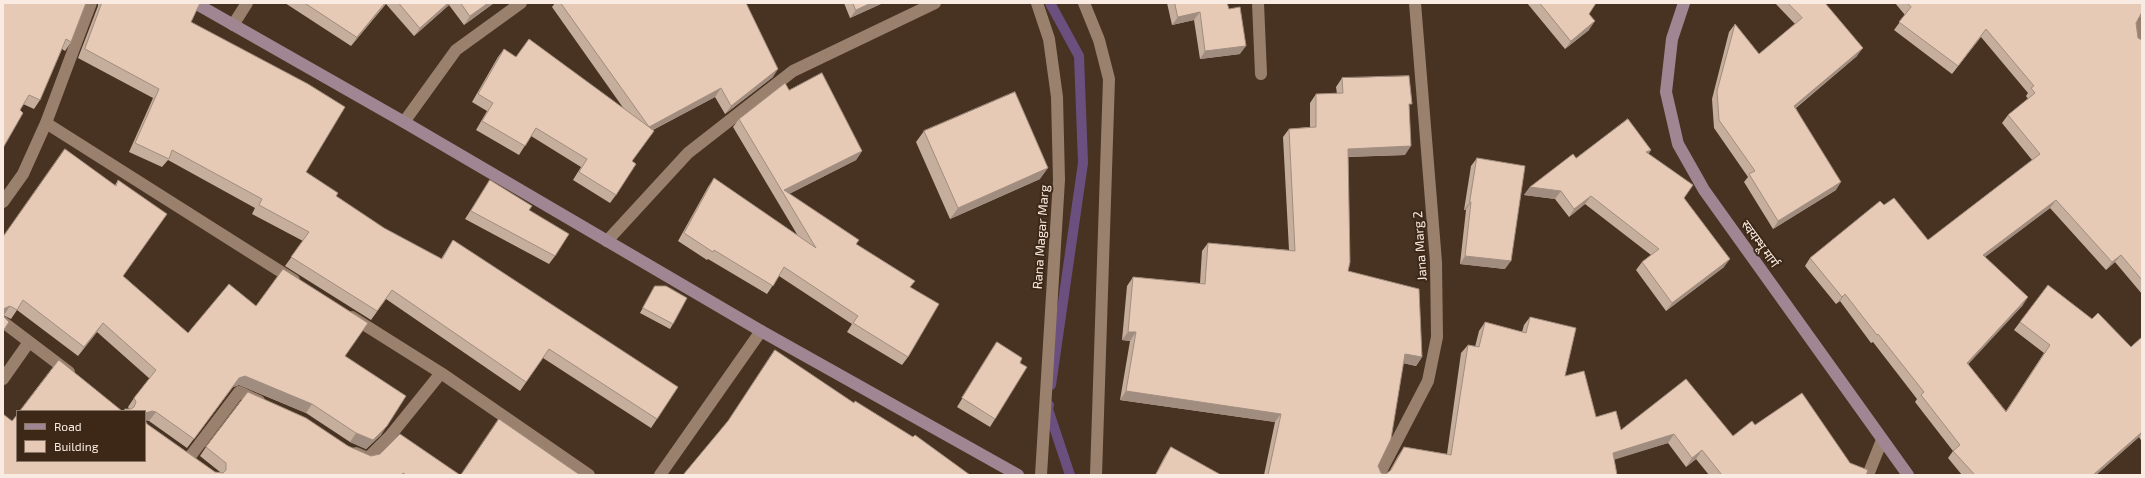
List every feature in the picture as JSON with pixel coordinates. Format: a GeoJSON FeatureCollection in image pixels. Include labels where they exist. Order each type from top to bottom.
{"type":"FeatureCollection","features":[{"type":"Feature","properties":{"kind":"street"},"geometry":{"type":"LineString","coordinates":[[3,202],[23,174],[46,124],[92,3]]}},
{"type":"Feature","properties":{"kind":"street"},"geometry":{"type":"LineString","coordinates":[[195,3],[404,122],[761,331],[1018,475]]}},
{"type":"Feature","properties":{"kind":"street"},"geometry":{"type":"LineString","coordinates":[[233,25],[247,3]]}},
{"type":"Feature","properties":{"kind":"street"},"geometry":{"type":"LineString","coordinates":[[404,122],[456,50],[521,3]]}},
{"type":"Feature","properties":{"kind":"street"},"geometry":{"type":"LineString","coordinates":[[607,241],[688,153],[792,71],[935,3]]}},
{"type":"Feature","properties":{"kind":"street","name":"Rana Magar Marg"},"geometry":{"type":"LineString","coordinates":[[1036,3],[1049,39],[1056,90],[1059,180],[1041,475]]}},
{"type":"Feature","properties":{"kind":"street"},"geometry":{"type":"LineString","coordinates":[[1084,3],[1099,40],[1109,79],[1096,475]]}},
{"type":"Feature","properties":{"kind":"street"},"geometry":{"type":"LineString","coordinates":[[1258,3],[1261,74]]}},
{"type":"Feature","properties":{"kind":"street","name":"Jana Marg 2"},"geometry":{"type":"LineString","coordinates":[[1379,475],[1428,382],[1437,337],[1436,262],[1415,3]]}},
{"type":"Feature","properties":{"kind":"street","name":"स्वयम्भू मार्ग"},"geometry":{"type":"LineString","coordinates":[[1684,3],[1672,39],[1666,92],[1678,144],[1704,190],[1908,475]]}},
{"type":"Feature","properties":{"kind":"street"},"geometry":{"type":"LineString","coordinates":[[2142,24],[2138,30],[2139,42],[2142,44]]}},
{"type":"Feature","properties":{"kind":"street"},"geometry":{"type":"LineString","coordinates":[[46,124],[307,289]]}},
{"type":"Feature","properties":{"kind":"street"},"geometry":{"type":"LineString","coordinates":[[341,310],[441,373],[589,475]]}},
{"type":"Feature","properties":{"kind":"street"},"geometry":{"type":"LineString","coordinates":[[3,322],[76,377]]}},
{"type":"Feature","properties":{"kind":"street"},"geometry":{"type":"LineString","coordinates":[[660,475],[761,331]]}},
{"type":"Feature","properties":{"kind":"street"},"geometry":{"type":"LineString","coordinates":[[3,379],[29,342]]}},
{"type":"Feature","properties":{"kind":"street"},"geometry":{"type":"LineString","coordinates":[[346,449],[368,458],[390,436],[441,373]]}},
{"type":"Feature","properties":{"kind":"street"},"geometry":{"type":"LineString","coordinates":[[189,458],[239,392],[271,406]]}},
{"type":"Feature","properties":{"kind":"street"},"geometry":{"type":"LineString","coordinates":[[1868,475],[1882,440]]}},
{"type":"Feature","properties":{"kind":"street"},"geometry":{"type":"LineString","coordinates":[[177,449],[201,467]]}},
{"type":"Feature","properties":{"kind":"building"},"geometry":{"type":"Polygon","coordinates":[[[3,3],[86,3],[71,42],[66,39],[40,100],[29,95],[20,110],[23,113],[3,148],[3,3]]]}},
{"type":"Feature","properties":{"kind":"building"},"geometry":{"type":"Polygon","coordinates":[[[102,3],[200,3],[191,22],[308,84],[345,107],[306,172],[338,193],[336,196],[384,228],[442,259],[453,240],[678,387],[657,419],[549,349],[526,382],[392,290],[377,311],[291,257],[309,232],[259,205],[262,199],[172,150],[169,159],[135,143],[159,89],[85,49],[102,3]]]}},
{"type":"Feature","properties":{"kind":"building"},"geometry":{"type":"Polygon","coordinates":[[[305,3],[385,3],[357,37],[305,3]]]}},
{"type":"Feature","properties":{"kind":"building"},"geometry":{"type":"Polygon","coordinates":[[[399,3],[448,3],[420,28],[399,3]]]}},
{"type":"Feature","properties":{"kind":"building"},"geometry":{"type":"Polygon","coordinates":[[[461,3],[488,3],[470,16],[461,3]]]}},
{"type":"Feature","properties":{"kind":"building"},"geometry":{"type":"Polygon","coordinates":[[[561,3],[746,3],[778,69],[731,106],[721,88],[649,127],[561,3]]]}},
{"type":"Feature","properties":{"kind":"building"},"geometry":{"type":"Polygon","coordinates":[[[853,3],[871,3],[856,10],[853,3]]]}},
{"type":"Feature","properties":{"kind":"building"},"geometry":{"type":"Polygon","coordinates":[[[1175,3],[1227,3],[1229,9],[1240,7],[1246,46],[1205,51],[1200,12],[1178,17],[1175,3]]]}},
{"type":"Feature","properties":{"kind":"building"},"geometry":{"type":"Polygon","coordinates":[[[1540,3],[1596,3],[1589,14],[1595,21],[1571,41],[1540,3]]]}},
{"type":"Feature","properties":{"kind":"building"},"geometry":{"type":"Polygon","coordinates":[[[1788,3],[1825,3],[1863,48],[1794,106],[1841,182],[1778,221],[1749,174],[1755,171],[1719,120],[1717,91],[1735,24],[1759,54],[1802,18],[1788,3]]]}},
{"type":"Feature","properties":{"kind":"building"},"geometry":{"type":"Polygon","coordinates":[[[1907,3],[2142,3],[2142,12],[2136,23],[2138,38],[2142,40],[2142,280],[2121,255],[2112,262],[2056,200],[1983,255],[2028,297],[1967,363],[2006,412],[2050,345],[2020,322],[2048,285],[2092,319],[2098,313],[2131,347],[2142,337],[2142,432],[2093,475],[1975,475],[1953,451],[1960,445],[1921,395],[1924,392],[1845,294],[1842,297],[1810,258],[1880,201],[1884,205],[1894,198],[1928,240],[2040,154],[2008,115],[2035,93],[2031,88],[2034,86],[1986,29],[1958,66],[1899,22],[1911,7],[1907,3]]]}},
{"type":"Feature","properties":{"kind":"building"},"geometry":{"type":"Polygon","coordinates":[[[529,39],[654,131],[632,161],[636,164],[616,195],[579,172],[587,159],[536,128],[525,146],[482,121],[493,103],[478,94],[504,49],[516,57],[529,39]]]}},
{"type":"Feature","properties":{"kind":"building"},"geometry":{"type":"Polygon","coordinates":[[[822,73],[862,151],[784,190],[859,240],[856,244],[915,281],[910,287],[939,304],[908,357],[853,323],[858,316],[784,267],[773,286],[714,250],[713,252],[684,233],[714,178],[816,248],[739,119],[785,83],[789,90],[822,73]]]}},
{"type":"Feature","properties":{"kind":"building"},"geometry":{"type":"Polygon","coordinates":[[[1409,76],[1412,104],[1409,104],[1411,146],[1348,149],[1350,262],[1348,271],[1419,289],[1422,357],[1405,354],[1391,439],[1378,466],[1381,473],[1386,474],[1391,470],[1404,447],[1451,455],[1468,345],[1479,347],[1485,322],[1526,333],[1530,317],[1576,328],[1565,376],[1584,371],[1596,417],[1616,411],[1621,430],[1686,379],[1733,436],[1752,421],[1755,425],[1802,393],[1850,463],[1868,470],[1866,475],[1722,475],[1702,450],[1692,458],[1674,434],[1613,453],[1617,475],[1268,475],[1281,414],[1126,391],[1136,332],[1128,332],[1133,277],[1205,284],[1208,243],[1295,251],[1289,129],[1316,127],[1316,94],[1343,93],[1342,78],[1409,76]]]}},
{"type":"Feature","properties":{"kind":"building"},"geometry":{"type":"Polygon","coordinates":[[[1015,92],[1048,168],[958,208],[924,131],[1015,92]]]}},
{"type":"Feature","properties":{"kind":"building"},"geometry":{"type":"Polygon","coordinates":[[[1628,119],[1651,150],[1646,152],[1693,185],[1684,198],[1730,259],[1672,303],[1642,262],[1659,249],[1591,196],[1574,209],[1561,191],[1530,187],[1573,154],[1576,158],[1628,119]]]}},
{"type":"Feature","properties":{"kind":"building"},"geometry":{"type":"Polygon","coordinates":[[[65,149],[116,186],[118,180],[167,214],[123,276],[188,333],[229,284],[256,306],[283,269],[368,323],[345,356],[406,396],[387,426],[373,440],[356,433],[312,404],[245,376],[239,378],[194,439],[156,412],[152,411],[146,413],[146,410],[124,410],[134,407],[136,402],[134,398],[156,370],[103,323],[84,347],[23,300],[17,310],[10,306],[3,309],[3,237],[65,149]]]}},
{"type":"Feature","properties":{"kind":"building"},"geometry":{"type":"Polygon","coordinates":[[[1477,158],[1525,166],[1511,261],[1465,256],[1470,202],[1477,158]]]}},
{"type":"Feature","properties":{"kind":"building"},"geometry":{"type":"Polygon","coordinates":[[[490,180],[532,206],[529,210],[569,234],[555,256],[471,211],[490,180]]]}},
{"type":"Feature","properties":{"kind":"building"},"geometry":{"type":"Polygon","coordinates":[[[655,286],[666,286],[687,298],[673,324],[643,308],[655,286]]]}},
{"type":"Feature","properties":{"kind":"building"},"geometry":{"type":"Polygon","coordinates":[[[3,316],[9,322],[3,331],[3,316]]]}},
{"type":"Feature","properties":{"kind":"building"},"geometry":{"type":"Polygon","coordinates":[[[997,342],[1022,358],[1020,363],[1027,367],[995,419],[962,398],[997,342]]]}},
{"type":"Feature","properties":{"kind":"building"},"geometry":{"type":"Polygon","coordinates":[[[775,350],[854,403],[855,401],[913,437],[915,435],[970,475],[683,475],[728,421],[775,350]]]}},
{"type":"Feature","properties":{"kind":"building"},"geometry":{"type":"Polygon","coordinates":[[[59,360],[121,410],[21,410],[59,360]]]}},
{"type":"Feature","properties":{"kind":"building"},"geometry":{"type":"Polygon","coordinates":[[[248,392],[306,418],[348,446],[371,456],[380,454],[400,434],[460,475],[406,475],[403,473],[402,475],[3,475],[3,414],[12,421],[16,416],[16,462],[146,462],[146,422],[215,472],[223,473],[226,470],[226,463],[206,447],[248,392]]]}},
{"type":"Feature","properties":{"kind":"building"},"geometry":{"type":"Polygon","coordinates":[[[499,419],[580,475],[461,475],[499,419]]]}},
{"type":"Feature","properties":{"kind":"building"},"geometry":{"type":"Polygon","coordinates":[[[1171,447],[1221,475],[1156,475],[1171,447]]]}},
{"type":"Feature","properties":{"kind":"waterway"},"geometry":{"type":"LineString","coordinates":[[1050,3],[1079,56],[1083,163],[1051,385]]}},
{"type":"Feature","properties":{"kind":"waterway"},"geometry":{"type":"LineString","coordinates":[[1049,405],[1048,409],[1070,475]]}}]}
